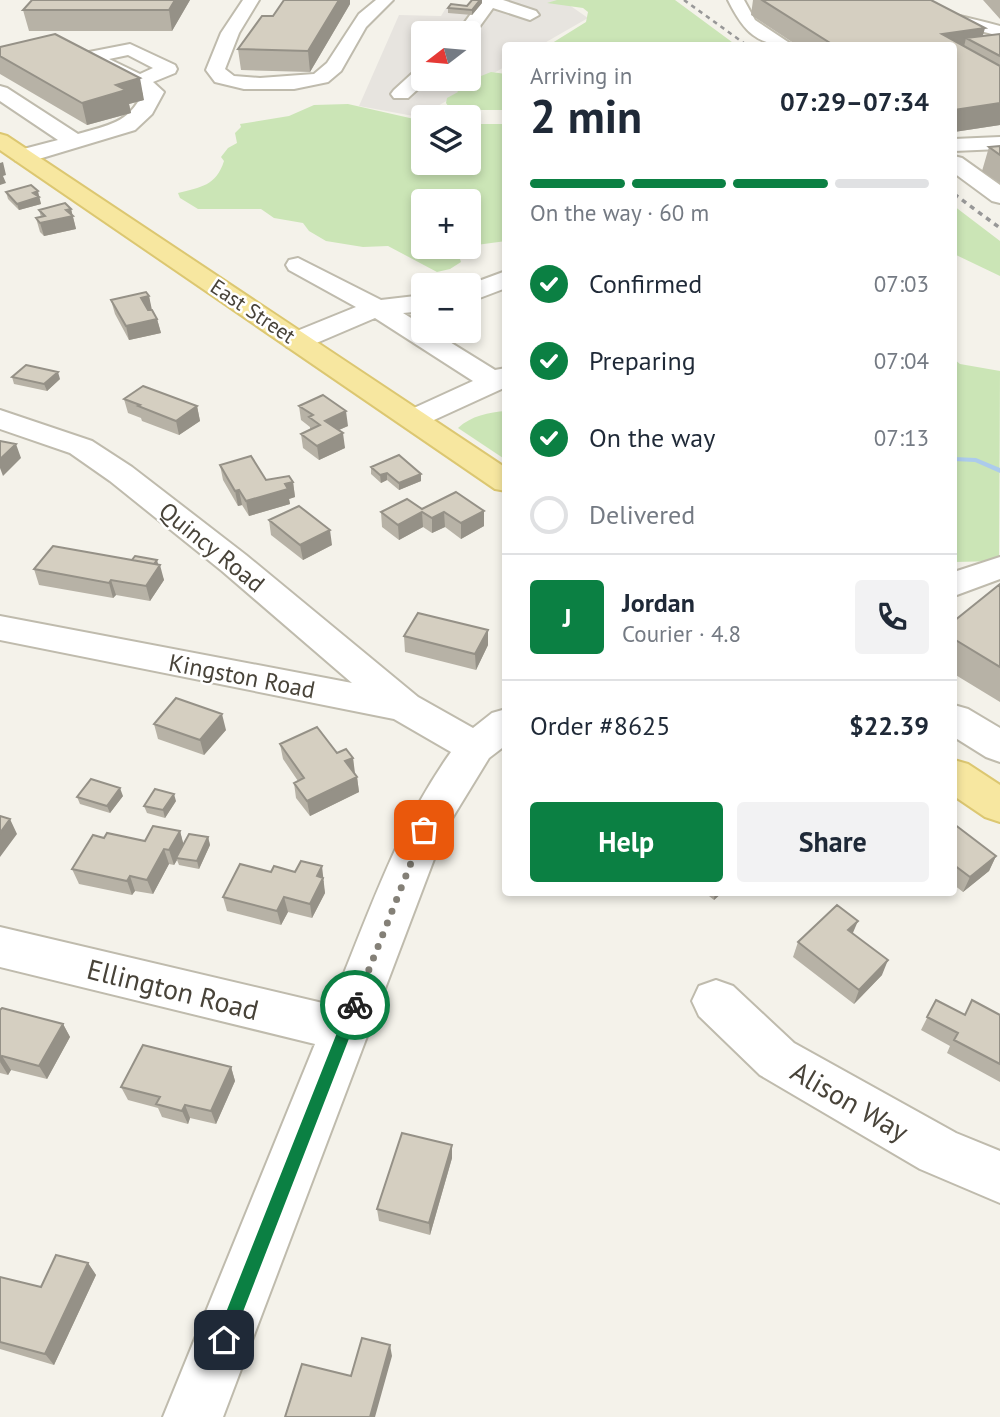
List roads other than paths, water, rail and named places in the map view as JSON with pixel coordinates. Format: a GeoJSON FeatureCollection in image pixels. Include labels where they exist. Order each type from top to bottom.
{"type":"FeatureCollection","features":[{"type":"Feature","properties":{"kind":"main road","name":"East Street"},"geometry":{"type":"LineString","coordinates":[[0,140],[502,479]]}},
{"type":"Feature","properties":{"kind":"main road"},"geometry":{"type":"LineString","coordinates":[[957,777],[1000,806]]}},
{"type":"Feature","properties":{"kind":"street"},"geometry":{"type":"LineString","coordinates":[[251,0],[230,33],[215,70],[221,77],[239,82],[298,83],[318,79],[330,72],[365,17],[379,9],[385,0]]}},
{"type":"Feature","properties":{"kind":"street"},"geometry":{"type":"LineString","coordinates":[[736,0],[748,23],[779,42]]}},
{"type":"Feature","properties":{"kind":"street"},"geometry":{"type":"LineString","coordinates":[[838,0],[921,11],[998,31]]}},
{"type":"Feature","properties":{"kind":"street"},"geometry":{"type":"LineString","coordinates":[[476,21],[490,1],[530,15]]}},
{"type":"Feature","properties":{"kind":"street"},"geometry":{"type":"LineString","coordinates":[[24,156],[128,126],[145,110],[154,92],[139,80]]}},
{"type":"Feature","properties":{"kind":"street"},"geometry":{"type":"LineString","coordinates":[[401,94],[411,85]]}},
{"type":"Feature","properties":{"kind":"street"},"geometry":{"type":"LineString","coordinates":[[0,92],[74,141]]}},
{"type":"Feature","properties":{"kind":"street"},"geometry":{"type":"LineString","coordinates":[[957,145],[1000,143]]}},
{"type":"Feature","properties":{"kind":"street"},"geometry":{"type":"LineString","coordinates":[[957,165],[1000,196]]}},
{"type":"Feature","properties":{"kind":"street"},"geometry":{"type":"LineString","coordinates":[[298,265],[499,379]]}},
{"type":"Feature","properties":{"kind":"street"},"geometry":{"type":"LineString","coordinates":[[297,341],[377,308],[411,304]]}},
{"type":"Feature","properties":{"kind":"street"},"geometry":{"type":"LineString","coordinates":[[413,419],[499,379]]}},
{"type":"Feature","properties":{"kind":"street","name":"Quincy Road"},"geometry":{"type":"LineString","coordinates":[[0,419],[81,447],[121,474],[234,563],[404,707]]}},
{"type":"Feature","properties":{"kind":"street"},"geometry":{"type":"LineString","coordinates":[[957,584],[1000,568]]}},
{"type":"Feature","properties":{"kind":"street","name":"Kingston Road"},"geometry":{"type":"LineString","coordinates":[[0,628],[404,707],[491,735]]}},
{"type":"Feature","properties":{"kind":"street"},"geometry":{"type":"LineString","coordinates":[[957,721],[1000,747]]}},
{"type":"Feature","properties":{"kind":"street"},"geometry":{"type":"LineString","coordinates":[[194,1417],[424,830],[444,793],[491,735]]}},
{"type":"Feature","properties":{"kind":"street","name":"Ellington Road"},"geometry":{"type":"LineString","coordinates":[[0,947],[346,1030]]}},
{"type":"Feature","properties":{"kind":"street","name":"Alison Way"},"geometry":{"type":"LineString","coordinates":[[716,1001],[776,1059],[938,1150],[1000,1177]]}},
{"type":"Feature","properties":{"kind":"waterway"},"geometry":{"type":"LineString","coordinates":[[957,459],[976,460],[1000,471]]}},
{"type":"Feature","properties":{"kind":"railway"},"geometry":{"type":"LineString","coordinates":[[684,0],[742,42]]}},
{"type":"Feature","properties":{"kind":"railway"},"geometry":{"type":"LineString","coordinates":[[957,196],[1000,228]]}}]}
